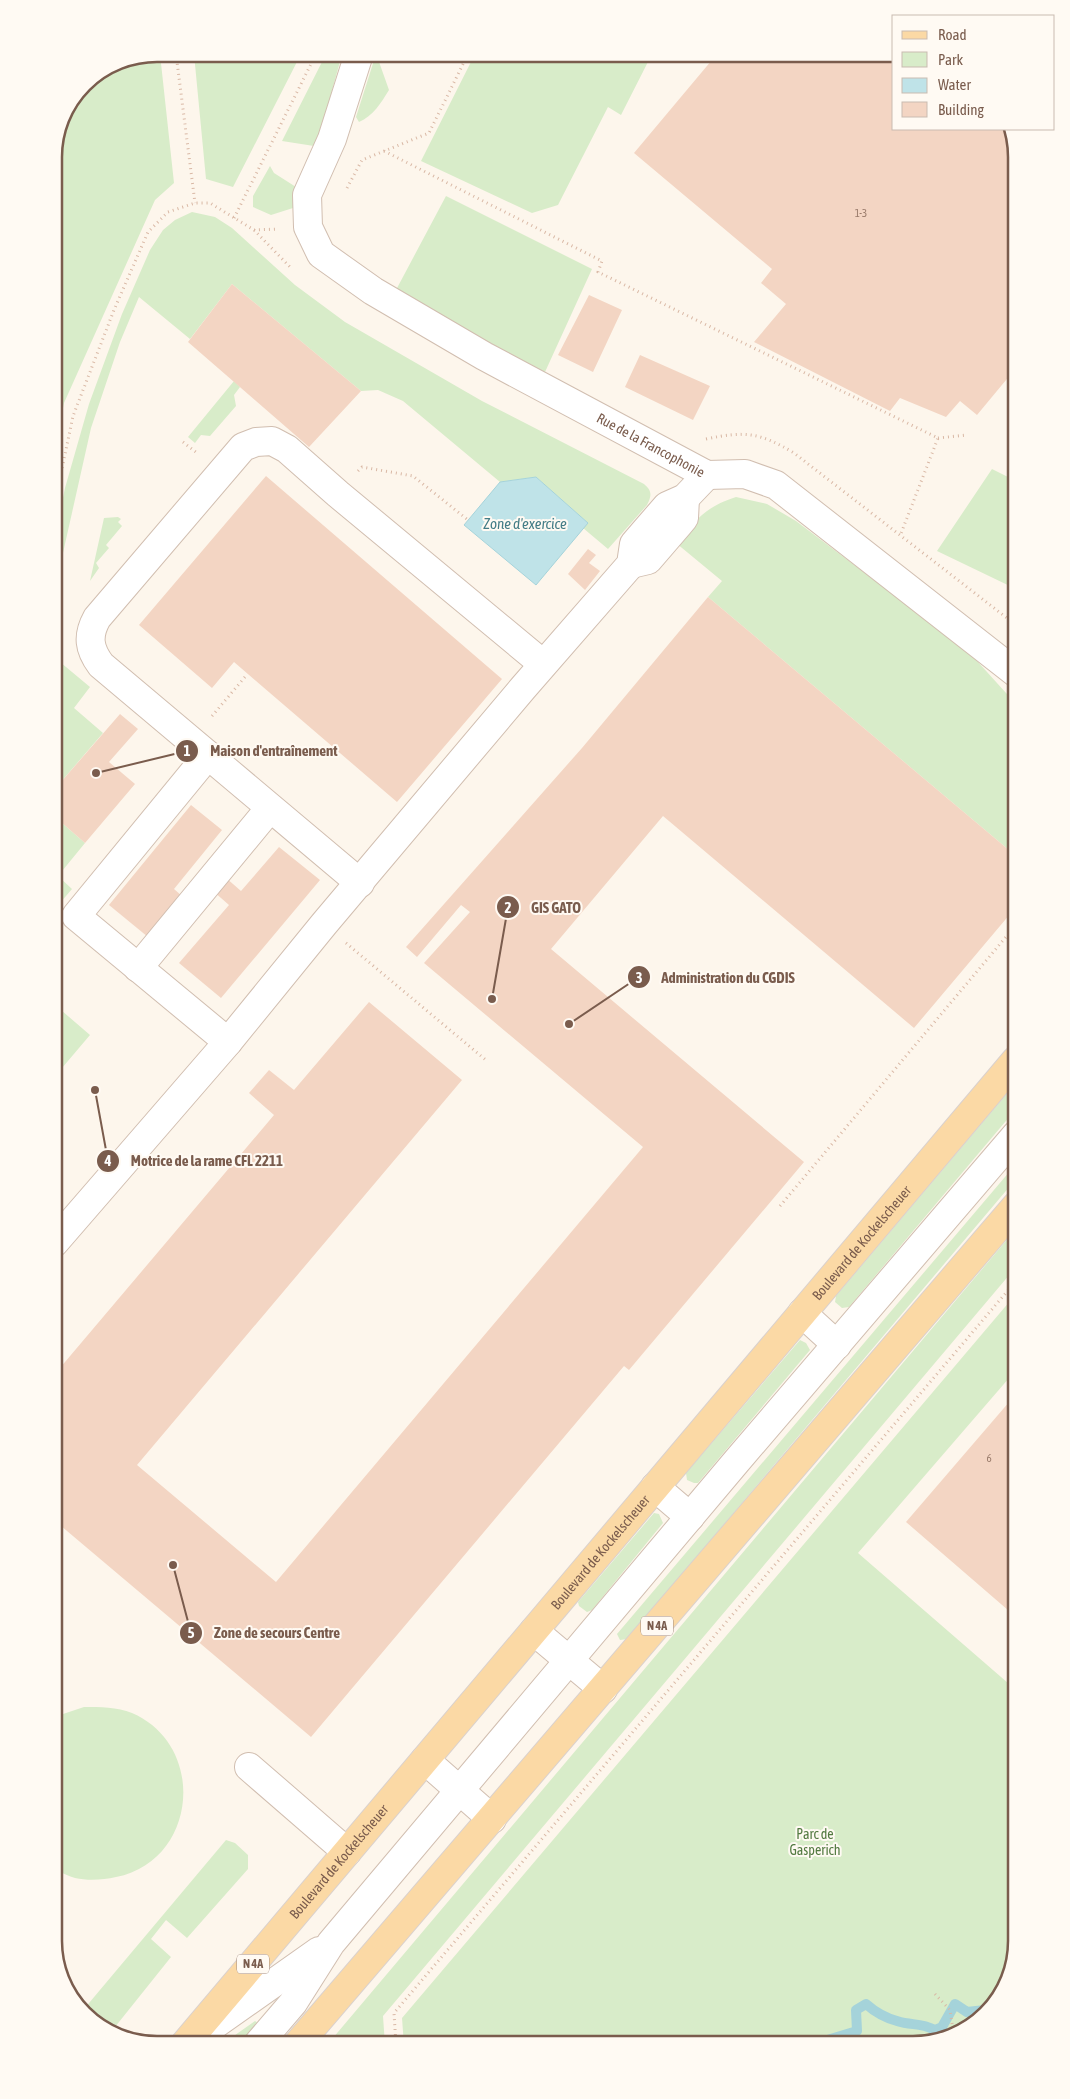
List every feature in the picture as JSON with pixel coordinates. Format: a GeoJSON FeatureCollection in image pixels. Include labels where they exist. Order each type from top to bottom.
{"type":"FeatureCollection","features":[{"type":"Feature","properties":{"kind":"main road","name":"Boulevard de Kockelscheuer"},"geometry":{"type":"LineString","coordinates":[[193,2036],[1008,1069]]}},
{"type":"Feature","properties":{"kind":"main road","name":"N 4A"},"geometry":{"type":"LineString","coordinates":[[305,2036],[1008,1215]]}},
{"type":"Feature","properties":{"kind":"lane"},"geometry":{"type":"LineString","coordinates":[[308,227],[307,195],[332,139],[355,63]]}},
{"type":"Feature","properties":{"kind":"lane","name":"Rue de la Francophonie"},"geometry":{"type":"LineString","coordinates":[[308,227],[321,254],[373,291],[484,356],[707,475],[745,474],[776,485],[1008,667]]}},
{"type":"Feature","properties":{"kind":"lane"},"geometry":{"type":"LineString","coordinates":[[360,883],[101,665],[92,654],[89,640],[96,618],[244,446],[256,442],[272,441],[287,449],[338,494],[543,664]]}},
{"type":"Feature","properties":{"kind":"lane"},"geometry":{"type":"LineString","coordinates":[[62,1233],[228,1042],[543,664],[631,564],[648,560],[679,524],[684,518],[685,498],[707,475]]}},
{"type":"Feature","properties":{"kind":"lane"},"geometry":{"type":"LineString","coordinates":[[208,755],[76,916],[228,1042]]}},
{"type":"Feature","properties":{"kind":"lane"},"geometry":{"type":"LineString","coordinates":[[138,968],[270,808]]}},
{"type":"Feature","properties":{"kind":"lane","name":"Boulevard de Kockelscheuer"},"geometry":{"type":"LineString","coordinates":[[265,2036],[293,2003],[331,1943],[690,1517],[1008,1144]]}},
{"type":"Feature","properties":{"kind":"lane"},"geometry":{"type":"LineString","coordinates":[[802,1313],[837,1345]]}},
{"type":"Feature","properties":{"kind":"lane"},"geometry":{"type":"LineString","coordinates":[[655,1487],[690,1517]]}},
{"type":"Feature","properties":{"kind":"lane"},"geometry":{"type":"LineString","coordinates":[[534,1631],[603,1689]]}},
{"type":"Feature","properties":{"kind":"lane"},"geometry":{"type":"LineString","coordinates":[[425,1760],[492,1819]]}},
{"type":"Feature","properties":{"kind":"lane"},"geometry":{"type":"LineString","coordinates":[[249,1767],[347,1852]]}},
{"type":"Feature","properties":{"kind":"lane","name":"Boulevard de Kockelscheuer"},"geometry":{"type":"LineString","coordinates":[[198,2036],[331,1943]]}},
{"type":"Feature","properties":{"kind":"path"},"geometry":{"type":"LineString","coordinates":[[177,63],[195,203]]}},
{"type":"Feature","properties":{"kind":"path"},"geometry":{"type":"LineString","coordinates":[[234,218],[312,63]]}},
{"type":"Feature","properties":{"kind":"path"},"geometry":{"type":"LineString","coordinates":[[345,191],[362,160],[429,133],[464,63]]}},
{"type":"Feature","properties":{"kind":"path"},"geometry":{"type":"LineString","coordinates":[[384,151],[602,261],[598,272],[938,438],[968,435]]}},
{"type":"Feature","properties":{"kind":"path"},"geometry":{"type":"LineString","coordinates":[[63,465],[73,416],[114,310],[148,232],[168,212],[195,203],[210,203],[254,230],[308,227]]}},
{"type":"Feature","properties":{"kind":"path"},"geometry":{"type":"LineString","coordinates":[[900,536],[938,438]]}},
{"type":"Feature","properties":{"kind":"path"},"geometry":{"type":"LineString","coordinates":[[183,442],[198,454]]}},
{"type":"Feature","properties":{"kind":"path"},"geometry":{"type":"LineString","coordinates":[[338,494],[362,467],[413,476],[468,520]]}},
{"type":"Feature","properties":{"kind":"path"},"geometry":{"type":"LineString","coordinates":[[780,1206],[1008,935]]}},
{"type":"Feature","properties":{"kind":"path"},"geometry":{"type":"LineString","coordinates":[[438,1021],[487,1062]]}},
{"type":"Feature","properties":{"kind":"path"},"geometry":{"type":"LineString","coordinates":[[395,2036],[394,2013],[1008,1290]]}},
{"type":"Feature","properties":{"kind":"path"},"geometry":{"type":"LineString","coordinates":[[935,1994],[950,2010],[953,2027]]}},
{"type":"Feature","properties":{"kind":"green space"},"geometry":{"type":"Polygon","coordinates":[[[161,63],[174,183],[155,200],[63,409],[64,139],[78,104],[99,82],[115,72],[139,64],[161,63]]]}},
{"type":"Feature","properties":{"kind":"green space"},"geometry":{"type":"Polygon","coordinates":[[[195,63],[296,63],[233,187],[206,179],[195,63]]]}},
{"type":"Feature","properties":{"kind":"green space"},"geometry":{"type":"Polygon","coordinates":[[[321,63],[340,63],[320,135],[314,146],[282,141],[321,63]]]}},
{"type":"Feature","properties":{"kind":"green space"},"geometry":{"type":"Polygon","coordinates":[[[373,63],[379,63],[389,90],[373,113],[359,122],[356,117],[373,63]]]}},
{"type":"Feature","properties":{"kind":"green space"},"geometry":{"type":"Polygon","coordinates":[[[470,63],[647,63],[621,115],[608,107],[558,205],[532,213],[421,161],[470,63]]]}},
{"type":"Feature","properties":{"kind":"green space"},"geometry":{"type":"Polygon","coordinates":[[[270,166],[274,173],[296,187],[293,208],[271,215],[253,207],[253,196],[270,166]]]}},
{"type":"Feature","properties":{"kind":"green space"},"geometry":{"type":"Polygon","coordinates":[[[446,196],[592,269],[545,372],[426,309],[396,290],[446,196]]]}},
{"type":"Feature","properties":{"kind":"green space"},"geometry":{"type":"Polygon","coordinates":[[[192,212],[215,217],[232,228],[295,285],[345,322],[482,401],[644,484],[650,493],[647,505],[608,549],[583,528],[588,523],[536,477],[500,482],[403,401],[378,390],[361,391],[232,284],[190,339],[139,297],[120,342],[91,428],[63,554],[63,499],[89,404],[122,314],[150,250],[163,230],[175,220],[192,212]]]}},
{"type":"Feature","properties":{"kind":"green space"},"geometry":{"type":"Polygon","coordinates":[[[234,381],[240,387],[234,395],[236,406],[210,436],[201,435],[195,443],[188,437],[234,381]]]}},
{"type":"Feature","properties":{"kind":"green space"},"geometry":{"type":"Polygon","coordinates":[[[992,469],[1008,477],[1008,585],[937,551],[992,469]]]}},
{"type":"Feature","properties":{"kind":"green space"},"geometry":{"type":"Polygon","coordinates":[[[736,497],[767,504],[796,521],[968,651],[1008,695],[1008,849],[708,597],[722,581],[676,543],[702,515],[725,501],[736,497]]]}},
{"type":"Feature","properties":{"kind":"green space"},"geometry":{"type":"Polygon","coordinates":[[[118,517],[121,519],[118,522],[122,526],[106,545],[109,548],[96,563],[99,568],[90,581],[104,518],[118,517]]]}},
{"type":"Feature","properties":{"kind":"green space"},"geometry":{"type":"Polygon","coordinates":[[[63,664],[90,687],[74,708],[103,733],[63,780],[63,664]]]}},
{"type":"Feature","properties":{"kind":"green space"},"geometry":{"type":"Polygon","coordinates":[[[63,824],[85,843],[63,870],[63,824]]]}},
{"type":"Feature","properties":{"kind":"green space"},"geometry":{"type":"Polygon","coordinates":[[[63,880],[72,889],[63,900],[63,880]]]}},
{"type":"Feature","properties":{"kind":"green space"},"geometry":{"type":"Polygon","coordinates":[[[63,1011],[90,1035],[62,1067],[63,1011]]]}},
{"type":"Feature","properties":{"kind":"green space"},"geometry":{"type":"Polygon","coordinates":[[[1008,1092],[1008,1118],[849,1307],[842,1308],[835,1302],[836,1296],[1008,1092]]]}},
{"type":"Feature","properties":{"kind":"green space"},"geometry":{"type":"Polygon","coordinates":[[[1008,1173],[1008,1188],[627,1639],[620,1640],[617,1634],[1008,1173]]]}},
{"type":"Feature","properties":{"kind":"green space"},"geometry":{"type":"Polygon","coordinates":[[[1008,1238],[1008,1276],[383,2016],[384,2036],[335,2036],[1008,1238]]]}},
{"type":"Feature","properties":{"kind":"green space","name":"Parc de Gasperich"},"geometry":{"type":"Polygon","coordinates":[[[1008,1303],[1008,1379],[858,1553],[1008,1683],[1008,1942],[1004,1966],[992,1995],[966,2021],[949,2029],[925,2036],[403,2036],[402,2018],[1008,1303]]]}},
{"type":"Feature","properties":{"kind":"green space"},"geometry":{"type":"Polygon","coordinates":[[[800,1340],[806,1343],[810,1350],[698,1483],[687,1480],[686,1473],[800,1340]]]}},
{"type":"Feature","properties":{"kind":"green space"},"geometry":{"type":"Polygon","coordinates":[[[654,1513],[659,1514],[663,1523],[592,1610],[587,1612],[579,1606],[578,1602],[654,1513]]]}},
{"type":"Feature","properties":{"kind":"green space"},"geometry":{"type":"Polygon","coordinates":[[[84,1707],[126,1711],[156,1729],[173,1750],[182,1775],[183,1801],[177,1827],[163,1849],[143,1867],[106,1879],[80,1879],[62,1873],[62,1714],[84,1707]]]}},
{"type":"Feature","properties":{"kind":"green space"},"geometry":{"type":"Polygon","coordinates":[[[226,1840],[235,1843],[248,1855],[248,1869],[187,1938],[166,1920],[151,1939],[171,1957],[115,2027],[104,2021],[87,2006],[226,1840]]]}},
{"type":"Feature","properties":{"kind":"green space"},"geometry":{"type":"Polygon","coordinates":[[[255,2021],[258,2023],[251,2036],[234,2036],[255,2021]]]}},
{"type":"Feature","properties":{"kind":"water","name":"Zone d'exercice"},"geometry":{"type":"Polygon","coordinates":[[[536,477],[588,523],[536,585],[464,525],[500,482],[536,477]]]}},
{"type":"Feature","properties":{"kind":"building"},"geometry":{"type":"Polygon","coordinates":[[[709,63],[892,63],[892,130],[1003,130],[1008,157],[1008,378],[977,415],[960,401],[946,417],[900,398],[890,411],[754,342],[786,304],[761,283],[772,269],[634,153],[709,63]]]}},
{"type":"Feature","properties":{"kind":"building"},"geometry":{"type":"Polygon","coordinates":[[[232,284],[361,391],[309,447],[188,342],[232,284]]]}},
{"type":"Feature","properties":{"kind":"building"},"geometry":{"type":"Polygon","coordinates":[[[589,295],[622,310],[593,372],[558,355],[589,295]]]}},
{"type":"Feature","properties":{"kind":"building"},"geometry":{"type":"Polygon","coordinates":[[[640,355],[710,386],[693,420],[625,387],[640,355]]]}},
{"type":"Feature","properties":{"kind":"building"},"geometry":{"type":"Polygon","coordinates":[[[266,476],[502,679],[397,802],[234,662],[212,688],[139,625],[266,476]]]}},
{"type":"Feature","properties":{"kind":"building"},"geometry":{"type":"Polygon","coordinates":[[[588,549],[596,555],[589,563],[600,571],[585,590],[568,574],[588,549]]]}},
{"type":"Feature","properties":{"kind":"building"},"geometry":{"type":"Polygon","coordinates":[[[708,597],[1008,849],[1008,916],[914,1028],[663,816],[551,949],[804,1162],[629,1370],[624,1366],[311,1737],[62,1527],[62,1365],[274,1115],[249,1093],[269,1070],[294,1090],[369,1002],[462,1080],[137,1465],[276,1582],[643,1147],[424,963],[470,912],[461,905],[417,957],[406,947],[582,748],[708,597]]]}},
{"type":"Feature","properties":{"kind":"building"},"geometry":{"type":"Polygon","coordinates":[[[120,714],[138,729],[109,762],[135,784],[85,843],[63,824],[63,780],[120,714]]]}},
{"type":"Feature","properties":{"kind":"building"},"geometry":{"type":"Polygon","coordinates":[[[191,805],[222,830],[174,889],[182,896],[148,937],[109,905],[191,805]]]}},
{"type":"Feature","properties":{"kind":"building"},"geometry":{"type":"Polygon","coordinates":[[[279,847],[320,880],[221,998],[179,963],[229,905],[213,891],[225,877],[241,891],[279,847]]]}},
{"type":"Feature","properties":{"kind":"building"},"geometry":{"type":"Polygon","coordinates":[[[1008,1403],[1008,1610],[906,1522],[1008,1403]]]}},
{"type":"Feature","properties":{"kind":"waterway"},"geometry":{"type":"LineString","coordinates":[[841,2036],[857,2031],[856,2010],[866,2004],[889,2018],[935,2030],[942,2027],[955,2004],[967,2012],[977,2011]]}},
{"type":"Feature","properties":{"kind":"place","name":"Maison d'entraînement"},"geometry":{"type":"Point","coordinates":[96,773]}},
{"type":"Feature","properties":{"kind":"place","name":"GIS GATO"},"geometry":{"type":"Point","coordinates":[492,999]}},
{"type":"Feature","properties":{"kind":"place","name":"Administration du CGDIS"},"geometry":{"type":"Point","coordinates":[569,1024]}},
{"type":"Feature","properties":{"kind":"place","name":"Motrice de la rame CFL 2211"},"geometry":{"type":"Point","coordinates":[95,1090]}},
{"type":"Feature","properties":{"kind":"place","name":"Zone de secours Centre"},"geometry":{"type":"Point","coordinates":[173,1565]}}]}
